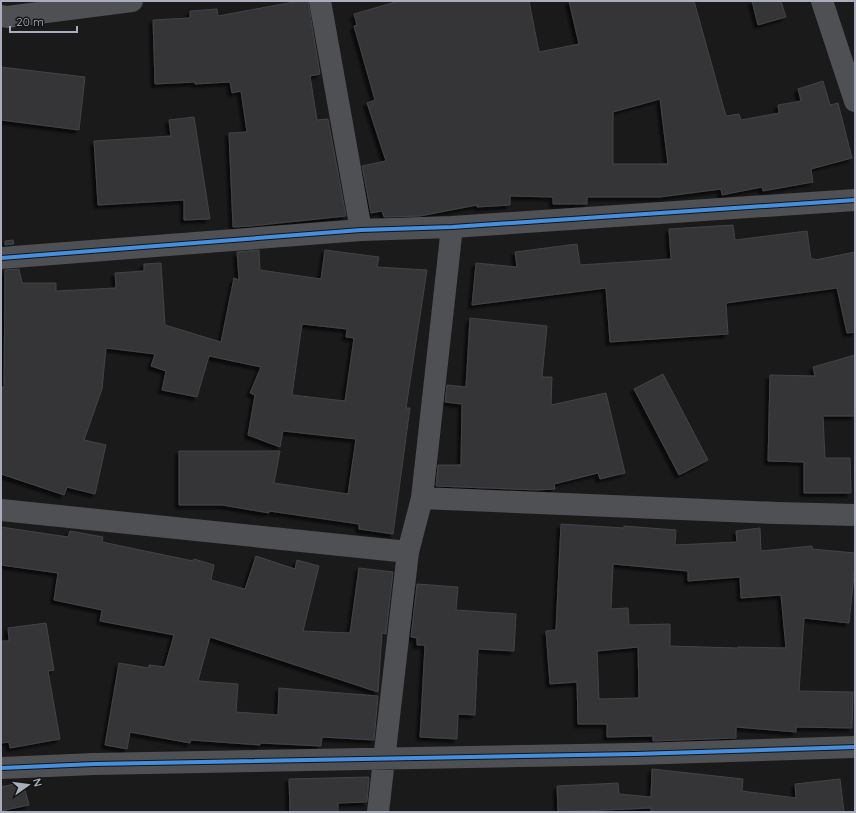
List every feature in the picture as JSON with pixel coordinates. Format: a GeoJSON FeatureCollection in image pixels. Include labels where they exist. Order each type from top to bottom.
{"type":"FeatureCollection","features":[{"type":"Feature","properties":{"kind":"street"},"geometry":{"type":"LineString","coordinates":[[1,16],[7,17],[132,1]]}},
{"type":"Feature","properties":{"kind":"street"},"geometry":{"type":"LineString","coordinates":[[320,1],[362,230]]}},
{"type":"Feature","properties":{"kind":"street"},"geometry":{"type":"LineString","coordinates":[[822,1],[855,101]]}},
{"type":"Feature","properties":{"kind":"street"},"geometry":{"type":"LineString","coordinates":[[1,258],[362,230],[452,227],[855,200]]}},
{"type":"Feature","properties":{"kind":"street"},"geometry":{"type":"LineString","coordinates":[[378,812],[408,552],[422,498],[452,227]]}},
{"type":"Feature","properties":{"kind":"street"},"geometry":{"type":"LineString","coordinates":[[422,498],[855,515]]}},
{"type":"Feature","properties":{"kind":"street"},"geometry":{"type":"LineString","coordinates":[[1,510],[408,552]]}},
{"type":"Feature","properties":{"kind":"street"},"geometry":{"type":"LineString","coordinates":[[1,768],[94,764],[635,754],[855,747]]}},
{"type":"Feature","properties":{"kind":"building"},"geometry":{"type":"Polygon","coordinates":[[[299,1],[308,1],[320,74],[310,76],[317,120],[328,119],[346,216],[233,227],[229,133],[247,132],[241,91],[232,93],[230,82],[155,84],[153,20],[190,18],[190,11],[217,9],[218,16],[299,1]]]}},
{"type":"Feature","properties":{"kind":"building"},"geometry":{"type":"Polygon","coordinates":[[[399,1],[529,1],[539,52],[579,44],[569,1],[694,1],[726,116],[739,114],[741,120],[779,113],[778,105],[801,101],[798,89],[823,81],[830,105],[838,103],[852,158],[811,169],[813,182],[763,191],[762,187],[722,195],[721,189],[660,197],[587,197],[587,204],[553,204],[553,197],[510,196],[510,205],[477,207],[477,205],[420,216],[384,217],[382,211],[371,213],[362,166],[386,161],[367,103],[375,100],[354,26],[357,25],[354,14],[399,1]],[[660,99],[613,112],[613,164],[668,164],[660,99]]]}},
{"type":"Feature","properties":{"kind":"building"},"geometry":{"type":"Polygon","coordinates":[[[752,1],[781,1],[786,17],[758,25],[752,1]]]}},
{"type":"Feature","properties":{"kind":"building"},"geometry":{"type":"Polygon","coordinates":[[[1,67],[85,77],[79,130],[1,120],[1,67]]]}},
{"type":"Feature","properties":{"kind":"building"},"geometry":{"type":"Polygon","coordinates":[[[194,117],[210,219],[184,220],[184,200],[98,205],[94,141],[171,136],[169,120],[194,117]]]}},
{"type":"Feature","properties":{"kind":"building"},"geometry":{"type":"Polygon","coordinates":[[[733,225],[735,240],[807,231],[811,259],[815,260],[855,252],[855,332],[847,333],[837,288],[726,303],[728,334],[610,342],[606,288],[472,305],[476,263],[517,267],[515,252],[577,244],[580,265],[671,259],[669,229],[733,225]]]}},
{"type":"Feature","properties":{"kind":"building"},"geometry":{"type":"Polygon","coordinates":[[[13,240],[14,244],[5,245],[5,241],[13,240]]]}},
{"type":"Feature","properties":{"kind":"building"},"geometry":{"type":"Polygon","coordinates":[[[259,250],[260,270],[321,279],[325,250],[379,257],[377,267],[427,270],[406,408],[410,408],[393,534],[359,529],[359,524],[269,511],[269,513],[222,505],[179,505],[179,451],[280,451],[274,483],[348,494],[356,439],[283,431],[280,447],[248,435],[255,395],[250,393],[261,367],[209,356],[197,397],[162,390],[166,371],[151,366],[155,354],[106,348],[102,389],[84,440],[106,445],[95,494],[67,487],[64,495],[1,474],[1,386],[4,388],[5,270],[19,269],[22,283],[56,283],[56,291],[116,288],[115,273],[144,271],[144,264],[161,263],[165,325],[221,342],[234,278],[239,280],[237,252],[259,250]],[[302,324],[292,395],[345,401],[354,338],[346,337],[347,329],[302,324]]]}},
{"type":"Feature","properties":{"kind":"building"},"geometry":{"type":"Polygon","coordinates":[[[470,318],[547,326],[542,377],[552,377],[551,405],[606,393],[625,473],[600,479],[598,473],[554,484],[555,489],[537,490],[436,486],[438,465],[461,465],[462,404],[445,402],[447,385],[466,387],[470,318]]]}},
{"type":"Feature","properties":{"kind":"building"},"geometry":{"type":"Polygon","coordinates":[[[855,355],[855,416],[823,416],[825,458],[850,458],[851,493],[804,493],[804,462],[768,461],[770,375],[815,376],[813,367],[855,355]]]}},
{"type":"Feature","properties":{"kind":"building"},"geometry":{"type":"Polygon","coordinates":[[[663,374],[708,460],[679,475],[634,389],[663,374]]]}},
{"type":"Feature","properties":{"kind":"building"},"geometry":{"type":"Polygon","coordinates":[[[561,524],[624,528],[624,526],[676,530],[675,545],[737,542],[736,531],[760,528],[761,551],[812,546],[812,549],[855,553],[849,623],[804,618],[799,691],[853,692],[852,728],[796,727],[796,732],[736,727],[736,738],[653,741],[653,736],[607,737],[607,724],[578,724],[577,682],[550,684],[546,631],[556,630],[561,524]],[[613,564],[611,609],[628,608],[629,625],[670,624],[670,646],[786,648],[781,595],[741,598],[740,577],[688,581],[688,571],[613,564]],[[638,647],[597,651],[599,699],[639,698],[638,647]]]}},
{"type":"Feature","properties":{"kind":"building"},"geometry":{"type":"Polygon","coordinates":[[[1,527],[68,537],[70,531],[103,537],[102,542],[193,561],[194,559],[214,565],[211,580],[245,589],[256,556],[295,569],[297,560],[319,566],[303,631],[350,633],[359,568],[393,572],[386,634],[382,633],[378,692],[210,637],[198,681],[238,684],[236,712],[278,715],[279,688],[378,696],[374,740],[322,737],[321,746],[260,743],[260,745],[191,740],[190,743],[130,732],[127,749],[105,745],[119,663],[149,668],[149,665],[165,667],[174,635],[100,621],[102,610],[54,600],[58,573],[1,565],[1,527]]]}},
{"type":"Feature","properties":{"kind":"building"},"geometry":{"type":"Polygon","coordinates":[[[417,584],[458,587],[456,610],[516,614],[514,651],[478,649],[475,715],[458,714],[457,739],[420,737],[425,645],[417,645],[417,638],[411,637],[417,584]]]}},
{"type":"Feature","properties":{"kind":"building"},"geometry":{"type":"Polygon","coordinates":[[[46,623],[54,670],[48,671],[60,739],[10,748],[9,742],[1,743],[1,641],[9,641],[8,628],[46,623]]]}},
{"type":"Feature","properties":{"kind":"building"},"geometry":{"type":"Polygon","coordinates":[[[652,769],[743,779],[742,791],[796,798],[795,784],[840,779],[844,812],[651,812],[651,808],[558,812],[557,786],[618,783],[619,794],[651,797],[652,769]]]}},
{"type":"Feature","properties":{"kind":"building"},"geometry":{"type":"Polygon","coordinates":[[[369,777],[367,802],[338,803],[338,812],[290,812],[289,779],[369,777]]]}},
{"type":"Feature","properties":{"kind":"building"},"geometry":{"type":"Polygon","coordinates":[[[23,782],[29,805],[1,811],[1,787],[23,782]]]}},
{"type":"Feature","properties":{"kind":"cycle path"},"geometry":{"type":"LineString","coordinates":[[1,258],[361,230],[452,227],[855,200]]}},
{"type":"Feature","properties":{"kind":"cycle path"},"geometry":{"type":"LineString","coordinates":[[1,768],[94,764],[635,754],[855,747]]}}]}
